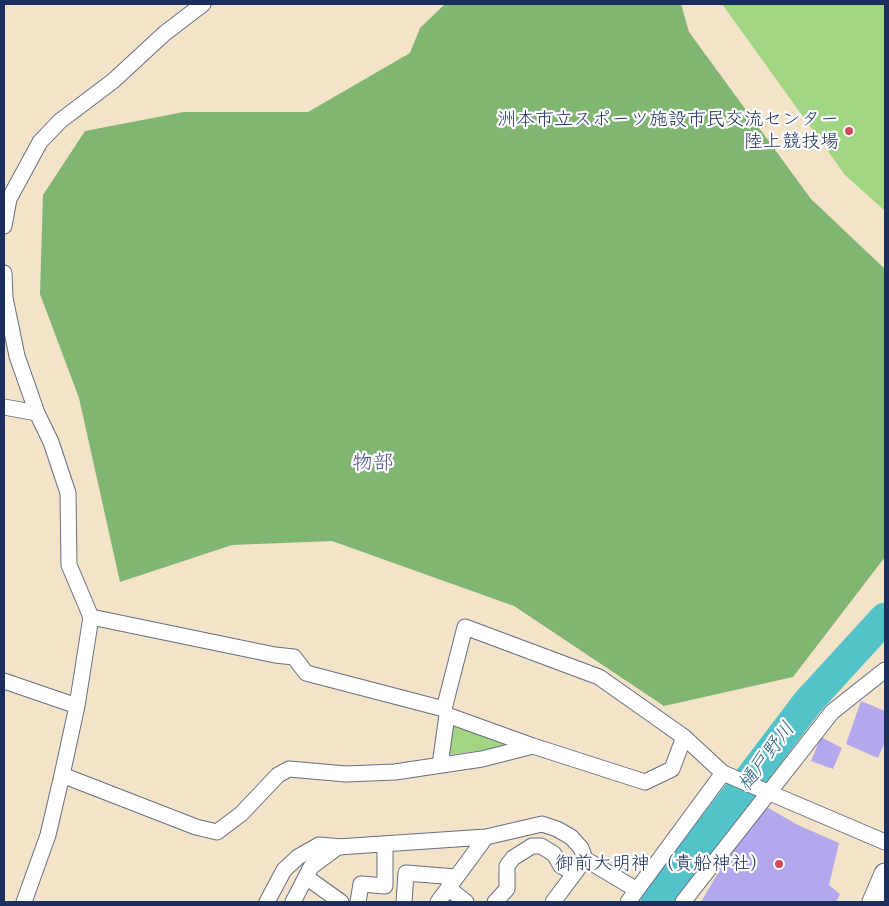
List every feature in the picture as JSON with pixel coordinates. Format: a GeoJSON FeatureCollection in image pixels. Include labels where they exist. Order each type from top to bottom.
{"type":"FeatureCollection","features":[{"type":"Feature","properties":{"kind":"main road"},"geometry":{"type":"LineString","coordinates":[[873,902],[885,874]]}},
{"type":"Feature","properties":{"kind":"street"},"geometry":{"type":"LineString","coordinates":[[4,226],[9,199],[40,142],[53,128],[113,81],[165,33],[203,4]]}},
{"type":"Feature","properties":{"kind":"street"},"geometry":{"type":"LineString","coordinates":[[4,273],[5,298],[18,356],[37,414],[51,442],[68,493],[69,565],[91,617],[76,706],[48,835],[24,902]]}},
{"type":"Feature","properties":{"kind":"street"},"geometry":{"type":"LineString","coordinates":[[4,407],[37,414]]}},
{"type":"Feature","properties":{"kind":"street"},"geometry":{"type":"LineString","coordinates":[[91,617],[294,657],[306,673],[445,712],[533,746],[645,782],[672,769],[684,737]]}},
{"type":"Feature","properties":{"kind":"street"},"geometry":{"type":"LineString","coordinates":[[440,765],[445,712],[465,627],[599,677],[684,737],[723,772],[769,790],[885,842]]}},
{"type":"Feature","properties":{"kind":"street"},"geometry":{"type":"LineString","coordinates":[[684,902],[769,790],[832,712],[885,670]]}},
{"type":"Feature","properties":{"kind":"street"},"geometry":{"type":"LineString","coordinates":[[4,681],[76,706]]}},
{"type":"Feature","properties":{"kind":"street"},"geometry":{"type":"LineString","coordinates":[[62,775],[196,827],[217,832],[241,814],[278,774],[289,769],[368,774],[508,754],[533,746]]}},
{"type":"Feature","properties":{"kind":"street"},"geometry":{"type":"LineString","coordinates":[[628,902],[723,772]]}},
{"type":"Feature","properties":{"kind":"street"},"geometry":{"type":"LineString","coordinates":[[293,902],[311,867],[338,847],[486,837],[542,824],[557,829],[571,837],[581,848],[585,859],[637,890]]}},
{"type":"Feature","properties":{"kind":"street"},"geometry":{"type":"LineString","coordinates":[[438,902],[486,837]]}},
{"type":"Feature","properties":{"kind":"street"},"geometry":{"type":"LineString","coordinates":[[358,902],[361,884],[385,886],[385,844]]}},
{"type":"Feature","properties":{"kind":"street"},"geometry":{"type":"LineString","coordinates":[[267,902],[284,870],[298,857],[319,845],[342,847]]}},
{"type":"Feature","properties":{"kind":"street"},"geometry":{"type":"LineString","coordinates":[[495,902],[507,889],[507,866],[522,850],[532,846],[541,846],[554,854],[561,866],[574,873]]}},
{"type":"Feature","properties":{"kind":"street"},"geometry":{"type":"LineString","coordinates":[[553,902],[585,859]]}},
{"type":"Feature","properties":{"kind":"street"},"geometry":{"type":"LineString","coordinates":[[404,902],[406,873],[452,883],[466,902]]}},
{"type":"Feature","properties":{"kind":"street"},"geometry":{"type":"LineString","coordinates":[[306,877],[341,902]]}},
{"type":"Feature","properties":{"kind":"green space"},"geometry":{"type":"Polygon","coordinates":[[[445,4],[681,4],[689,32],[811,199],[885,269],[885,557],[793,677],[664,706],[514,606],[332,541],[232,545],[120,582],[79,398],[40,294],[43,195],[85,131],[184,112],[308,112],[410,53],[420,28],[445,4]]]}},
{"type":"Feature","properties":{"kind":"green space","name":"洲本市立スポーツ施設市民交流センター 陸上競技場"},"geometry":{"type":"Polygon","coordinates":[[[722,4],[885,4],[885,211],[845,175],[722,4]]]}},
{"type":"Feature","properties":{"kind":"green space"},"geometry":{"type":"Polygon","coordinates":[[[453,724],[514,746],[447,755],[453,724]]]}},
{"type":"Feature","properties":{"kind":"building"},"geometry":{"type":"Polygon","coordinates":[[[861,701],[885,711],[885,742],[878,758],[846,744],[861,701]]]}},
{"type":"Feature","properties":{"kind":"building"},"geometry":{"type":"Polygon","coordinates":[[[821,737],[842,748],[833,769],[811,761],[821,737]]]}},
{"type":"Feature","properties":{"kind":"building","name":"御前大明神 （貴船神社）"},"geometry":{"type":"Polygon","coordinates":[[[763,805],[798,825],[839,843],[829,885],[840,894],[836,902],[701,902],[741,834],[763,805]]]}},
{"type":"Feature","properties":{"kind":"waterway","name":"樋戸野川"},"geometry":{"type":"LineString","coordinates":[[656,902],[808,702],[885,618]]}},
{"type":"Feature","properties":{"kind":"place","name":"洲本市立スポーツ施設市民交流センター 陸上競技場"},"geometry":{"type":"Point","coordinates":[849,131]}},
{"type":"Feature","properties":{"kind":"place","name":"御前大明神 （貴船神社）"},"geometry":{"type":"Point","coordinates":[779,864]}},
{"type":"Feature","properties":{"kind":"district","name":"物部"},"geometry":{"type":"Point","coordinates":[373,464]}}]}
